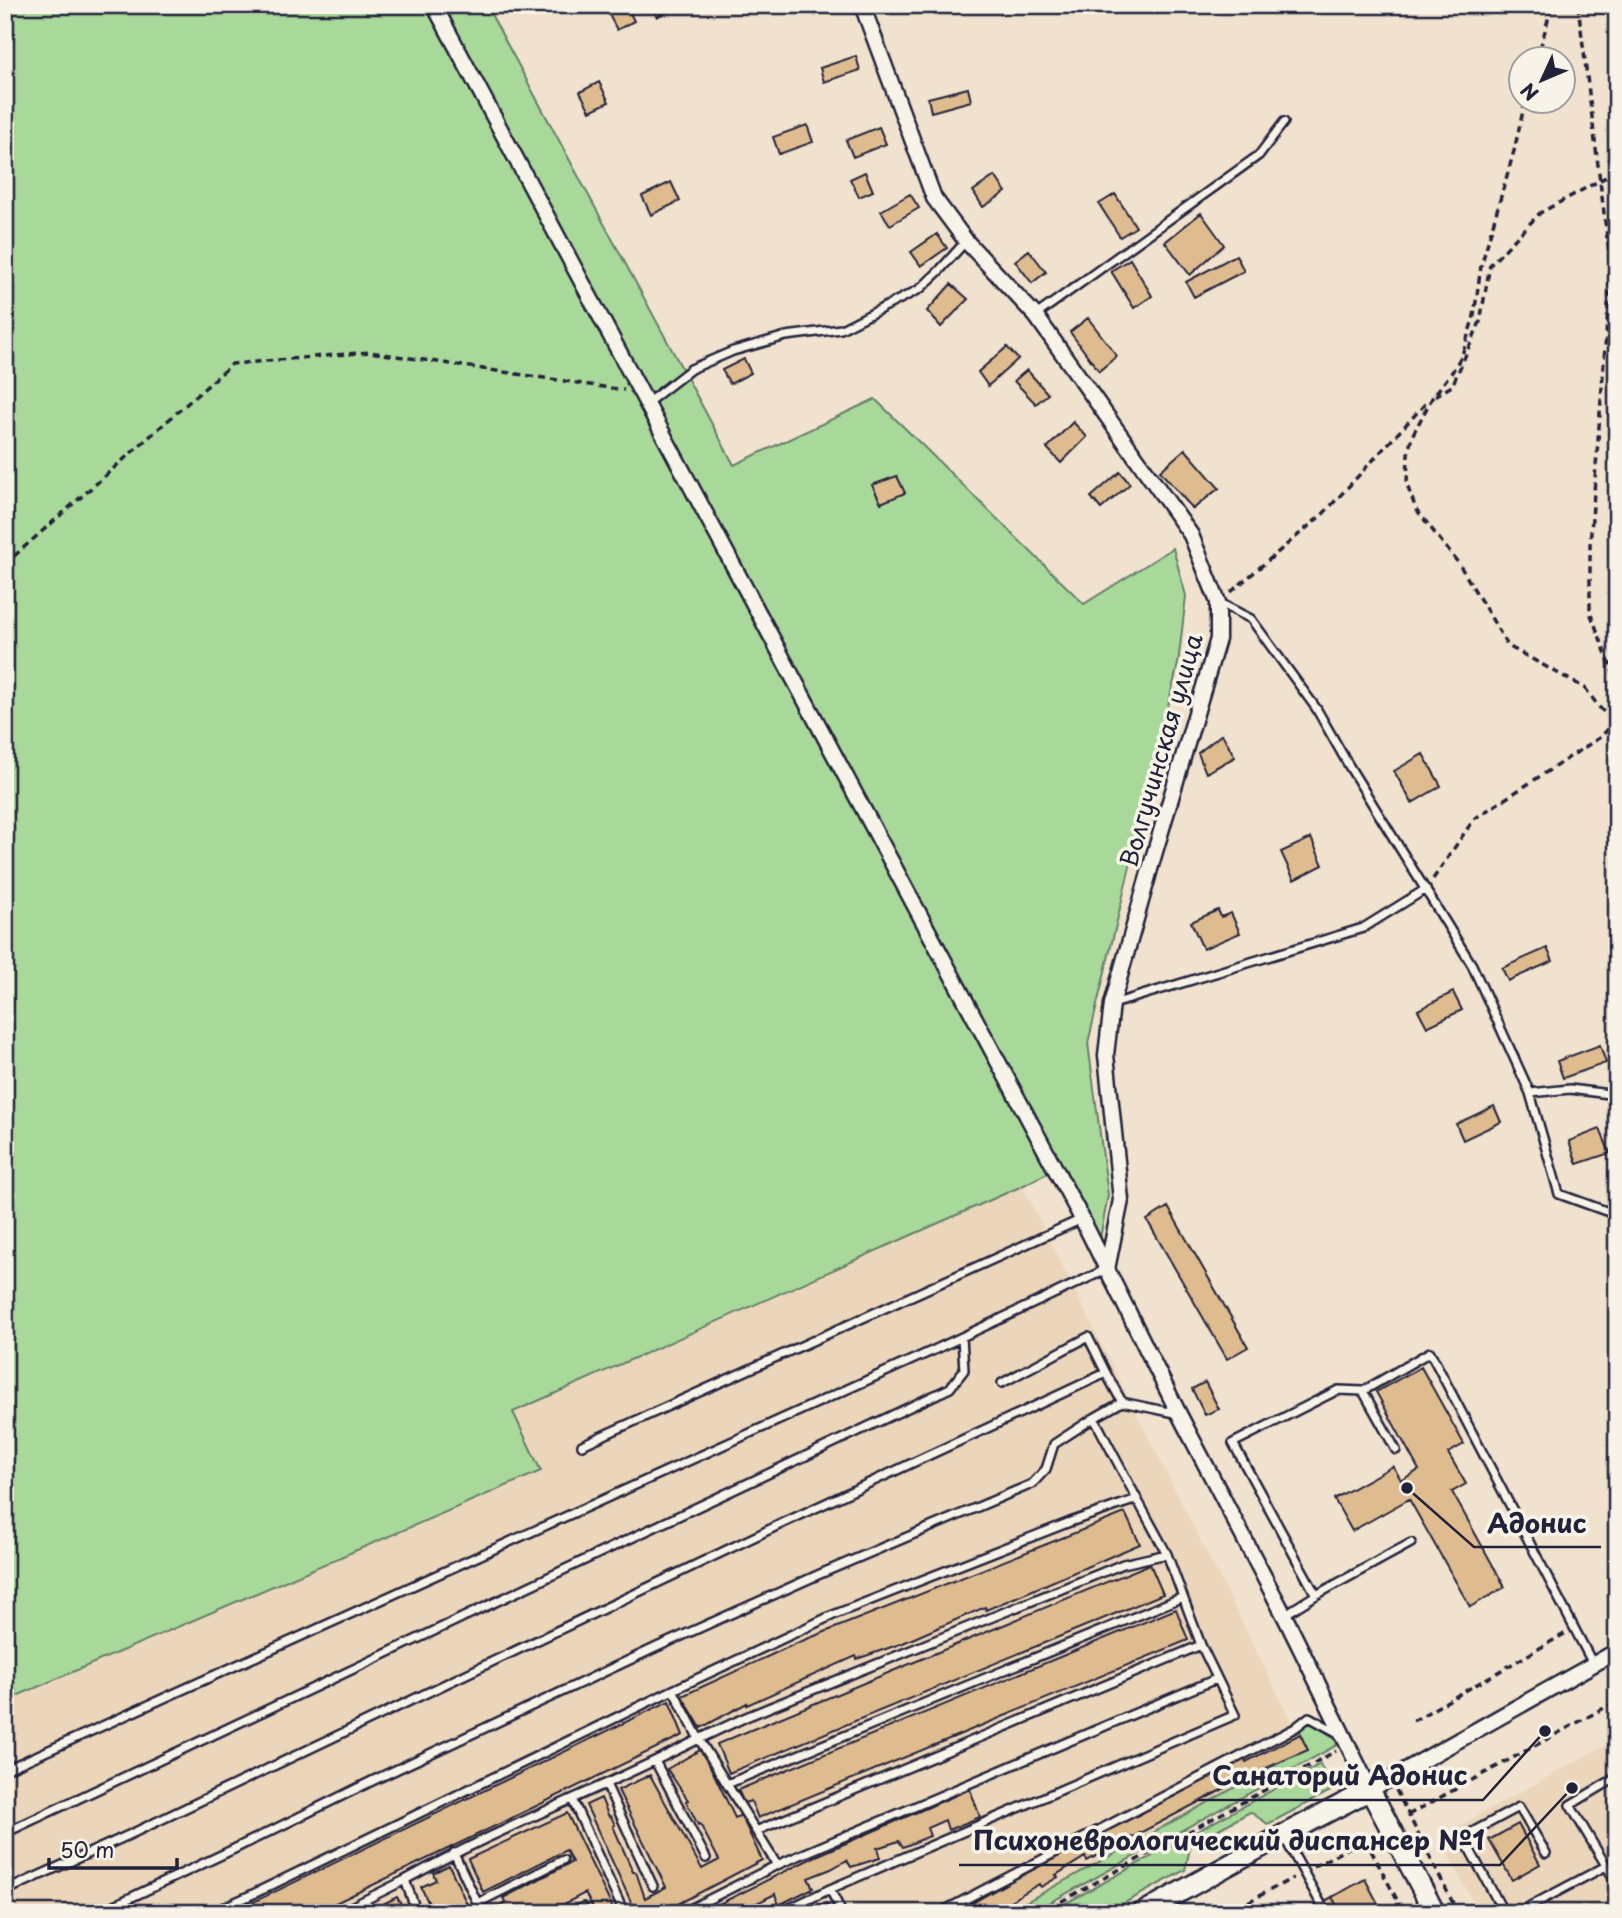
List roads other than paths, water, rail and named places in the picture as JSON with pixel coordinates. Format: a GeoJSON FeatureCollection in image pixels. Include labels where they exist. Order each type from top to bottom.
{"type":"FeatureCollection","features":[{"type":"Feature","properties":{"kind":"main road"},"geometry":{"type":"LineString","coordinates":[[1142,1913],[1370,1790],[1434,1913]]}},
{"type":"Feature","properties":{"kind":"street"},"geometry":{"type":"LineString","coordinates":[[434,5],[1082,1219],[1370,1790],[1617,1650]]}},
{"type":"Feature","properties":{"kind":"street","name":"Волгучинская улица"},"geometry":{"type":"LineString","coordinates":[[863,5],[934,198],[965,241],[1036,316],[1191,534],[1218,603],[1218,639],[1112,1004],[1106,1055],[1121,1200],[1107,1269]]}},
{"type":"Feature","properties":{"kind":"lane"},"geometry":{"type":"LineString","coordinates":[[1036,316],[1259,155],[1284,122]]}},
{"type":"Feature","properties":{"kind":"lane"},"geometry":{"type":"LineString","coordinates":[[643,398],[691,369],[733,351],[786,336],[841,329],[920,289],[965,241]]}},
{"type":"Feature","properties":{"kind":"lane"},"geometry":{"type":"LineString","coordinates":[[1218,603],[1251,619],[1308,697],[1472,965],[1530,1093],[1559,1194],[1617,1215]]}},
{"type":"Feature","properties":{"kind":"lane"},"geometry":{"type":"LineString","coordinates":[[1112,1004],[1363,929],[1426,890]]}},
{"type":"Feature","properties":{"kind":"lane"},"geometry":{"type":"LineString","coordinates":[[1530,1093],[1570,1089],[1617,1095]]}},
{"type":"Feature","properties":{"kind":"lane"},"geometry":{"type":"LineString","coordinates":[[582,1445],[1082,1219]]}},
{"type":"Feature","properties":{"kind":"lane"},"geometry":{"type":"LineString","coordinates":[[5,1770],[1107,1269]]}},
{"type":"Feature","properties":{"kind":"lane"},"geometry":{"type":"LineString","coordinates":[[5,1833],[950,1388],[964,1370],[962,1337]]}},
{"type":"Feature","properties":{"kind":"lane"},"geometry":{"type":"LineString","coordinates":[[1002,1383],[1088,1337],[1122,1402]]}},
{"type":"Feature","properties":{"kind":"lane"},"geometry":{"type":"LineString","coordinates":[[1316,1595],[1233,1443],[1338,1390],[1363,1391],[1430,1352],[1593,1664]]}},
{"type":"Feature","properties":{"kind":"lane"},"geometry":{"type":"LineString","coordinates":[[5,1891],[1106,1373]]}},
{"type":"Feature","properties":{"kind":"lane"},"geometry":{"type":"LineString","coordinates":[[1363,1391],[1396,1450]]}},
{"type":"Feature","properties":{"kind":"lane"},"geometry":{"type":"LineString","coordinates":[[99,1913],[657,1647],[1032,1484],[1046,1469],[1054,1444],[1122,1402],[1179,1414]]}},
{"type":"Feature","properties":{"kind":"lane"},"geometry":{"type":"LineString","coordinates":[[780,1913],[1235,1715],[1201,1645],[1167,1554],[1094,1418]]}},
{"type":"Feature","properties":{"kind":"lane"},"geometry":{"type":"LineString","coordinates":[[211,1913],[833,1615],[1057,1527],[1137,1499]]}},
{"type":"Feature","properties":{"kind":"lane"},"geometry":{"type":"LineString","coordinates":[[1284,1615],[1411,1543]]}},
{"type":"Feature","properties":{"kind":"lane"},"geometry":{"type":"LineString","coordinates":[[339,1913],[405,1881],[454,1853],[746,1717],[1123,1564],[1167,1554]]}},
{"type":"Feature","properties":{"kind":"lane"},"geometry":{"type":"LineString","coordinates":[[727,1784],[1183,1597]]}},
{"type":"Feature","properties":{"kind":"lane"},"geometry":{"type":"LineString","coordinates":[[756,1831],[1201,1645]]}},
{"type":"Feature","properties":{"kind":"lane"},"geometry":{"type":"LineString","coordinates":[[682,1913],[777,1865],[1216,1679]]}},
{"type":"Feature","properties":{"kind":"lane"},"geometry":{"type":"LineString","coordinates":[[673,1690],[699,1739],[777,1865]]}},
{"type":"Feature","properties":{"kind":"lane"},"geometry":{"type":"LineString","coordinates":[[939,1913],[1294,1728],[1309,1717],[1345,1740]]}},
{"type":"Feature","properties":{"kind":"lane"},"geometry":{"type":"LineString","coordinates":[[655,1761],[706,1858]]}},
{"type":"Feature","properties":{"kind":"lane"},"geometry":{"type":"LineString","coordinates":[[1617,1777],[1570,1805],[1617,1884]]}},
{"type":"Feature","properties":{"kind":"lane"},"geometry":{"type":"LineString","coordinates":[[606,1784],[653,1886]]}},
{"type":"Feature","properties":{"kind":"lane"},"geometry":{"type":"LineString","coordinates":[[572,1799],[620,1904]]}},
{"type":"Feature","properties":{"kind":"lane"},"geometry":{"type":"LineString","coordinates":[[1504,1913],[1463,1837],[1519,1807],[1546,1853]]}},
{"type":"Feature","properties":{"kind":"lane"},"geometry":{"type":"LineString","coordinates":[[1283,1835],[1326,1913]]}},
{"type":"Feature","properties":{"kind":"lane"},"geometry":{"type":"LineString","coordinates":[[454,1853],[482,1913]]}},
{"type":"Feature","properties":{"kind":"lane"},"geometry":{"type":"LineString","coordinates":[[478,1903],[563,1860]]}},
{"type":"Feature","properties":{"kind":"lane"},"geometry":{"type":"LineString","coordinates":[[1517,1913],[1606,1866]]}},
{"type":"Feature","properties":{"kind":"lane"},"geometry":{"type":"LineString","coordinates":[[405,1881],[417,1913]]}},
{"type":"Feature","properties":{"kind":"lane"},"geometry":{"type":"LineString","coordinates":[[830,1889],[842,1913]]}},
{"type":"Feature","properties":{"kind":"lane"},"geometry":{"type":"LineString","coordinates":[[572,1913],[583,1907]]}},
{"type":"Feature","properties":{"kind":"place","name":"Адонис"},"geometry":{"type":"Point","coordinates":[1407,1488]}},
{"type":"Feature","properties":{"kind":"place","name":"Санаторий Адонис"},"geometry":{"type":"Point","coordinates":[1545,1731]}},
{"type":"Feature","properties":{"kind":"place","name":"Психоневрологический диспансер №1"},"geometry":{"type":"Point","coordinates":[1572,1788]}}]}
